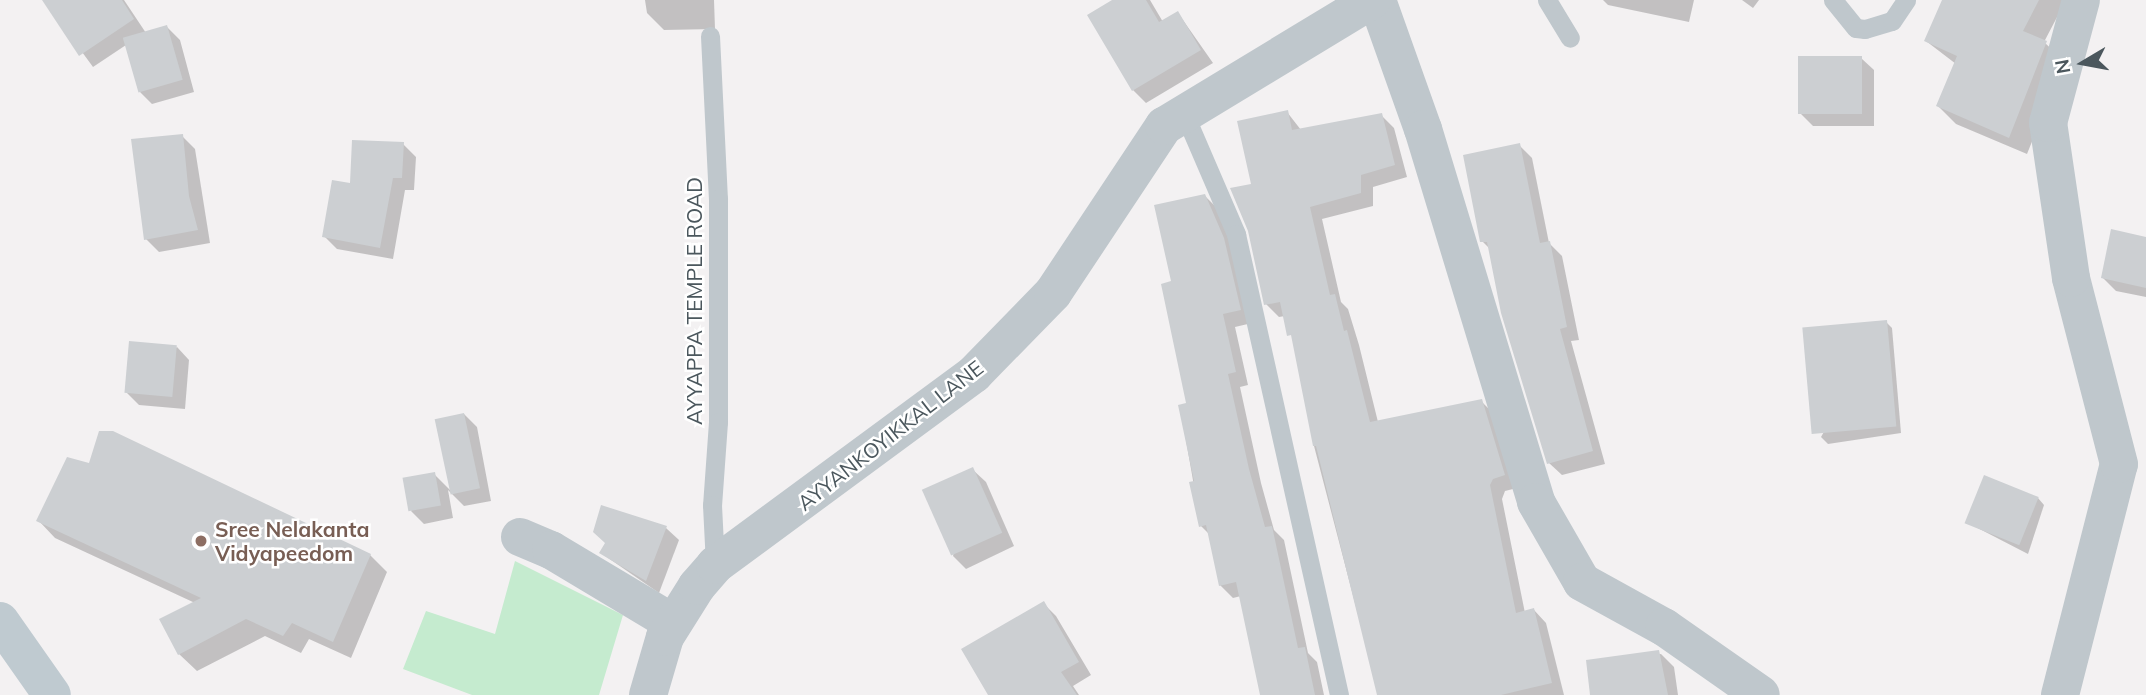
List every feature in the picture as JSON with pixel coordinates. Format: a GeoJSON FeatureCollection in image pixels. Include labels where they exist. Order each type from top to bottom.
{"type":"FeatureCollection","features":[{"type":"Feature","properties":{"kind":"main road"},"geometry":{"type":"LineString","coordinates":[[0,621],[52,695]]}},
{"type":"Feature","properties":{"kind":"street"},"geometry":{"type":"LineString","coordinates":[[2060,695],[2119,464],[2071,278],[2048,124],[2081,0]]}},
{"type":"Feature","properties":{"kind":"street"},"geometry":{"type":"LineString","coordinates":[[1356,4],[1423,129],[1536,502],[1582,582],[1664,627],[1761,695]]}},
{"type":"Feature","properties":{"kind":"street","name":"AYYANKOYIKKAL LANE"},"geometry":{"type":"LineString","coordinates":[[648,695],[665,637],[715,565],[974,374],[1053,293],[1147,147],[1164,126],[1356,4]]}},
{"type":"Feature","properties":{"kind":"street"},"geometry":{"type":"LineString","coordinates":[[520,537],[551,550],[673,623]]}},
{"type":"Feature","properties":{"kind":"lane"},"geometry":{"type":"LineString","coordinates":[[1547,0],[1570,38]]}},
{"type":"Feature","properties":{"kind":"lane"},"geometry":{"type":"LineString","coordinates":[[1833,0],[1856,28],[1865,29],[1892,21],[1906,0]]}},
{"type":"Feature","properties":{"kind":"lane","name":"AYYAPPA TEMPLE ROAD"},"geometry":{"type":"LineString","coordinates":[[710,36],[718,198],[718,422],[712,505],[715,565]]}},
{"type":"Feature","properties":{"kind":"lane"},"geometry":{"type":"LineString","coordinates":[[1184,113],[1236,234],[1339,695]]}},
{"type":"Feature","properties":{"kind":"green space"},"geometry":{"type":"Polygon","coordinates":[[[515,561],[623,615],[599,695],[472,695],[403,669],[426,611],[495,634],[515,561]]]}},
{"type":"Feature","properties":{"kind":"building"},"geometry":{"type":"Polygon","coordinates":[[[42,0],[122,0],[134,19],[79,56],[42,0]]]}},
{"type":"Feature","properties":{"kind":"building"},"geometry":{"type":"Polygon","coordinates":[[[1112,0],[1146,0],[1159,22],[1178,11],[1201,50],[1132,91],[1087,15],[1112,0]]]}},
{"type":"Feature","properties":{"kind":"building"},"geometry":{"type":"Polygon","coordinates":[[[1942,0],[2039,0],[2023,31],[2047,41],[2009,138],[1936,106],[1957,56],[1924,41],[1942,0]]]}},
{"type":"Feature","properties":{"kind":"building"},"geometry":{"type":"Polygon","coordinates":[[[167,25],[183,80],[138,92],[123,38],[167,25]]]}},
{"type":"Feature","properties":{"kind":"building"},"geometry":{"type":"Polygon","coordinates":[[[1798,56],[1862,56],[1862,114],[1798,114],[1798,56]]]}},
{"type":"Feature","properties":{"kind":"building"},"geometry":{"type":"Polygon","coordinates":[[[1288,110],[1292,130],[1382,113],[1395,165],[1361,175],[1361,193],[1310,207],[1330,295],[1335,294],[1344,331],[1347,330],[1370,422],[1482,399],[1505,475],[1493,479],[1490,485],[1516,613],[1534,608],[1552,683],[1501,695],[1377,695],[1316,446],[1313,446],[1291,335],[1287,336],[1280,302],[1264,305],[1248,231],[1230,188],[1251,184],[1237,121],[1288,110]]]}},
{"type":"Feature","properties":{"kind":"building"},"geometry":{"type":"Polygon","coordinates":[[[183,134],[189,196],[198,230],[144,240],[131,139],[183,134]]]}},
{"type":"Feature","properties":{"kind":"building"},"geometry":{"type":"Polygon","coordinates":[[[352,140],[404,142],[402,178],[393,178],[380,248],[322,237],[332,180],[350,183],[352,140]]]}},
{"type":"Feature","properties":{"kind":"building"},"geometry":{"type":"Polygon","coordinates":[[[1520,143],[1540,243],[1550,241],[1567,327],[1560,329],[1593,451],[1547,464],[1501,313],[1487,242],[1480,242],[1463,155],[1520,143]]]}},
{"type":"Feature","properties":{"kind":"building"},"geometry":{"type":"Polygon","coordinates":[[[1205,194],[1224,238],[1241,310],[1223,314],[1236,372],[1228,374],[1249,469],[1265,527],[1272,526],[1298,648],[1305,647],[1315,695],[1260,695],[1236,582],[1219,586],[1206,525],[1199,527],[1189,482],[1194,481],[1178,405],[1186,403],[1161,284],[1171,281],[1154,205],[1205,194]]]}},
{"type":"Feature","properties":{"kind":"building"},"geometry":{"type":"Polygon","coordinates":[[[2111,229],[2146,237],[2146,288],[2101,278],[2111,229]]]}},
{"type":"Feature","properties":{"kind":"building"},"geometry":{"type":"Polygon","coordinates":[[[1887,320],[1896,427],[1812,434],[1802,327],[1887,320]]]}},
{"type":"Feature","properties":{"kind":"building"},"geometry":{"type":"Polygon","coordinates":[[[129,341],[177,345],[172,397],[124,393],[129,341]]]}},
{"type":"Feature","properties":{"kind":"building"},"geometry":{"type":"Polygon","coordinates":[[[464,413],[480,488],[451,495],[435,419],[464,413]]]}},
{"type":"Feature","properties":{"kind":"building"},"geometry":{"type":"Polygon","coordinates":[[[99,431],[113,431],[371,554],[333,642],[292,623],[283,636],[246,619],[178,655],[159,619],[201,598],[36,521],[67,457],[89,463],[99,431]]]}},
{"type":"Feature","properties":{"kind":"building"},"geometry":{"type":"Polygon","coordinates":[[[973,467],[1002,533],[951,556],[922,490],[973,467]]]}},
{"type":"Feature","properties":{"kind":"building"},"geometry":{"type":"Polygon","coordinates":[[[435,472],[441,505],[408,511],[403,478],[435,472]]]}},
{"type":"Feature","properties":{"kind":"building"},"geometry":{"type":"Polygon","coordinates":[[[1984,475],[2039,497],[2019,545],[1965,523],[1984,475]]]}},
{"type":"Feature","properties":{"kind":"building"},"geometry":{"type":"Polygon","coordinates":[[[601,505],[667,526],[646,581],[599,553],[605,543],[593,532],[601,505]]]}},
{"type":"Feature","properties":{"kind":"building"},"geometry":{"type":"Polygon","coordinates":[[[1044,601],[1079,662],[1061,672],[1077,695],[988,695],[961,649],[1044,601]]]}},
{"type":"Feature","properties":{"kind":"building"},"geometry":{"type":"Polygon","coordinates":[[[1659,650],[1668,695],[1590,695],[1586,660],[1659,650]]]}},
{"type":"Feature","properties":{"kind":"place","name":"Sree Nelakanta Vidyapeedom"},"geometry":{"type":"Point","coordinates":[201,541]}}]}
